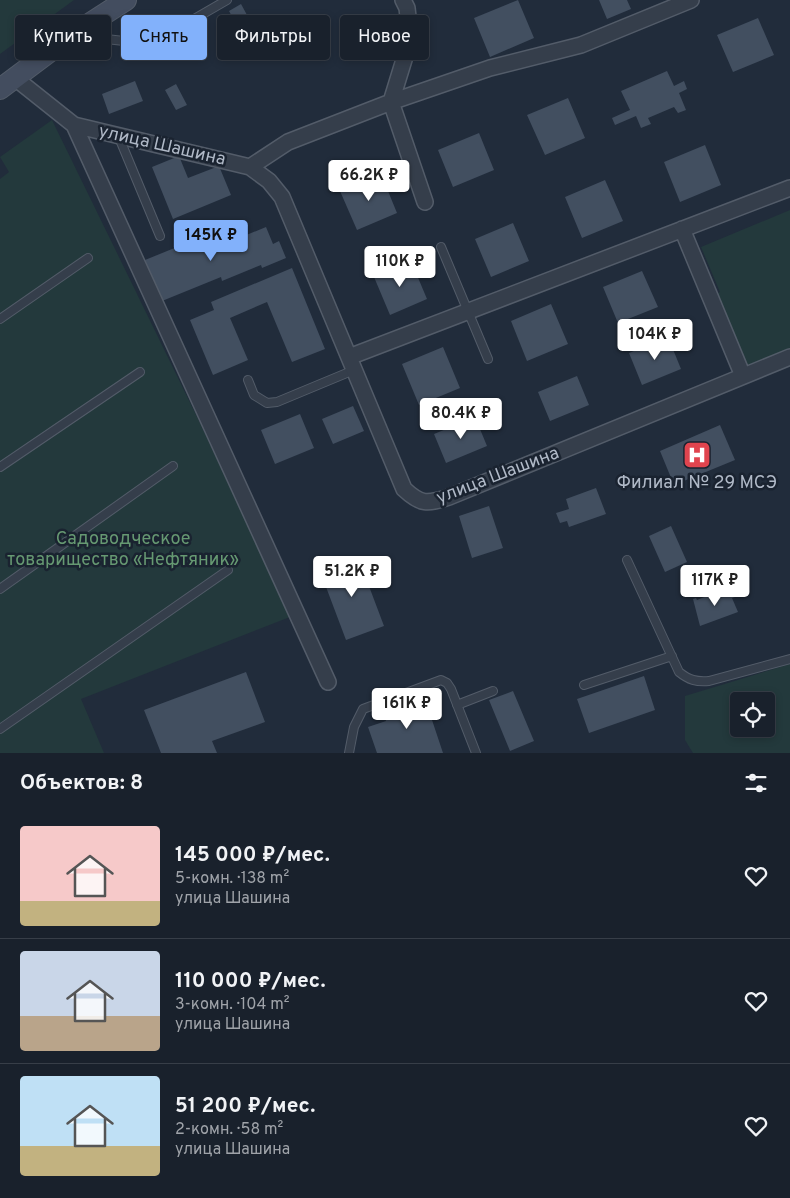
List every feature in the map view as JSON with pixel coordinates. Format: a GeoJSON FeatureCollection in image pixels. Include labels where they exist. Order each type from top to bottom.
{"type":"FeatureCollection","features":[{"type":"Feature","properties":{"kind":"main road"},"geometry":{"type":"LineString","coordinates":[[104,15],[126,0]]}},
{"type":"Feature","properties":{"kind":"main road"},"geometry":{"type":"LineString","coordinates":[[8,84],[40,60]]}},
{"type":"Feature","properties":{"kind":"street"},"geometry":{"type":"LineString","coordinates":[[403,0],[407,8],[410,34],[391,102],[425,202]]}},
{"type":"Feature","properties":{"kind":"street","name":"улица Шашина"},"geometry":{"type":"LineString","coordinates":[[250,167],[288,142],[391,102],[490,68],[581,45],[691,0]]}},
{"type":"Feature","properties":{"kind":"street"},"geometry":{"type":"LineString","coordinates":[[8,84],[74,125],[328,682]]}},
{"type":"Feature","properties":{"kind":"street","name":"улица Шашина"},"geometry":{"type":"LineString","coordinates":[[74,125],[250,167],[269,181],[282,197],[404,489],[416,500],[430,503],[449,497],[790,356]]}},
{"type":"Feature","properties":{"kind":"street"},"geometry":{"type":"LineString","coordinates":[[351,363],[468,311],[790,188]]}},
{"type":"Feature","properties":{"kind":"street"},"geometry":{"type":"LineString","coordinates":[[682,229],[743,376]]}},
{"type":"Feature","properties":{"kind":"lane"},"geometry":{"type":"LineString","coordinates":[[111,40],[151,44],[227,0]]}},
{"type":"Feature","properties":{"kind":"lane"},"geometry":{"type":"LineString","coordinates":[[118,135],[160,236]]}},
{"type":"Feature","properties":{"kind":"lane"},"geometry":{"type":"LineString","coordinates":[[441,248],[488,359]]}},
{"type":"Feature","properties":{"kind":"lane"},"geometry":{"type":"LineString","coordinates":[[0,319],[88,258]]}},
{"type":"Feature","properties":{"kind":"lane"},"geometry":{"type":"LineString","coordinates":[[248,380],[254,395],[267,403],[278,402],[351,363]]}},
{"type":"Feature","properties":{"kind":"lane"},"geometry":{"type":"LineString","coordinates":[[0,467],[140,372]]}},
{"type":"Feature","properties":{"kind":"lane"},"geometry":{"type":"LineString","coordinates":[[0,590],[173,466]]}},
{"type":"Feature","properties":{"kind":"lane"},"geometry":{"type":"LineString","coordinates":[[627,560],[679,672],[687,678],[698,682],[790,659]]}},
{"type":"Feature","properties":{"kind":"lane"},"geometry":{"type":"LineString","coordinates":[[0,729],[228,570]]}},
{"type":"Feature","properties":{"kind":"lane"},"geometry":{"type":"LineString","coordinates":[[584,685],[672,656]]}},
{"type":"Feature","properties":{"kind":"lane"},"geometry":{"type":"LineString","coordinates":[[349,753],[354,727],[363,708],[441,680],[447,683],[451,689],[476,753]]}},
{"type":"Feature","properties":{"kind":"lane"},"geometry":{"type":"LineString","coordinates":[[457,705],[493,691]]}},
{"type":"Feature","properties":{"kind":"green space"},"geometry":{"type":"Polygon","coordinates":[[[0,0],[74,0],[53,15],[15,15],[15,43],[0,54],[0,0]]]}},
{"type":"Feature","properties":{"kind":"green space","name":"Садоводческое товарищество «Нефтяник»"},"geometry":{"type":"Polygon","coordinates":[[[52,120],[201,425],[290,617],[81,699],[104,753],[0,753],[0,179],[9,172],[0,157],[52,120]]]}},
{"type":"Feature","properties":{"kind":"green space"},"geometry":{"type":"Polygon","coordinates":[[[790,210],[790,351],[744,370],[713,295],[720,292],[701,247],[790,210]]]}},
{"type":"Feature","properties":{"kind":"green space"},"geometry":{"type":"Polygon","coordinates":[[[790,664],[790,753],[693,753],[685,740],[685,696],[790,664]]]}},
{"type":"Feature","properties":{"kind":"building"},"geometry":{"type":"Polygon","coordinates":[[[518,0],[534,38],[490,57],[474,18],[518,0]]]}},
{"type":"Feature","properties":{"kind":"building"},"geometry":{"type":"Polygon","coordinates":[[[599,0],[627,0],[631,9],[607,19],[599,0]]]}},
{"type":"Feature","properties":{"kind":"building"},"geometry":{"type":"Polygon","coordinates":[[[241,4],[247,15],[231,15],[229,11],[241,4]]]}},
{"type":"Feature","properties":{"kind":"building"},"geometry":{"type":"Polygon","coordinates":[[[758,18],[774,55],[733,72],[717,35],[758,18]]]}},
{"type":"Feature","properties":{"kind":"building"},"geometry":{"type":"Polygon","coordinates":[[[667,71],[674,86],[684,81],[687,89],[679,93],[686,110],[678,113],[674,107],[648,118],[651,124],[641,128],[636,116],[615,125],[612,118],[630,110],[621,91],[667,71]]]}},
{"type":"Feature","properties":{"kind":"building"},"geometry":{"type":"Polygon","coordinates":[[[135,81],[143,101],[109,114],[102,94],[135,81]]]}},
{"type":"Feature","properties":{"kind":"building"},"geometry":{"type":"Polygon","coordinates":[[[176,84],[187,105],[176,110],[165,90],[176,84]]]}},
{"type":"Feature","properties":{"kind":"building"},"geometry":{"type":"Polygon","coordinates":[[[568,98],[585,138],[545,155],[527,115],[568,98]]]}},
{"type":"Feature","properties":{"kind":"building"},"geometry":{"type":"Polygon","coordinates":[[[479,133],[494,170],[453,187],[438,150],[479,133]]]}},
{"type":"Feature","properties":{"kind":"building"},"geometry":{"type":"Polygon","coordinates":[[[705,145],[721,185],[680,202],[664,162],[705,145]]]}},
{"type":"Feature","properties":{"kind":"building"},"geometry":{"type":"Polygon","coordinates":[[[179,156],[188,178],[219,166],[231,195],[173,219],[152,167],[179,156]]]}},
{"type":"Feature","properties":{"kind":"building"},"geometry":{"type":"Polygon","coordinates":[[[381,174],[397,213],[357,230],[340,191],[381,174]]]}},
{"type":"Feature","properties":{"kind":"building"},"geometry":{"type":"Polygon","coordinates":[[[605,180],[623,221],[582,238],[565,197],[605,180]]]}},
{"type":"Feature","properties":{"kind":"building"},"geometry":{"type":"Polygon","coordinates":[[[513,223],[529,261],[491,277],[475,239],[513,223]]]}},
{"type":"Feature","properties":{"kind":"building"},"geometry":{"type":"Polygon","coordinates":[[[266,227],[273,244],[279,241],[286,258],[262,268],[261,265],[222,281],[221,277],[162,301],[145,260],[204,236],[210,250],[266,227]]]}},
{"type":"Feature","properties":{"kind":"building"},"geometry":{"type":"Polygon","coordinates":[[[411,261],[427,299],[390,315],[374,277],[411,261]]]}},
{"type":"Feature","properties":{"kind":"building"},"geometry":{"type":"Polygon","coordinates":[[[292,268],[325,349],[292,362],[267,302],[230,318],[248,360],[213,375],[190,320],[214,310],[211,302],[292,268]]]}},
{"type":"Feature","properties":{"kind":"building"},"geometry":{"type":"Polygon","coordinates":[[[642,271],[658,307],[618,323],[603,287],[642,271]]]}},
{"type":"Feature","properties":{"kind":"building"},"geometry":{"type":"Polygon","coordinates":[[[551,304],[568,344],[527,361],[511,321],[551,304]]]}},
{"type":"Feature","properties":{"kind":"building"},"geometry":{"type":"Polygon","coordinates":[[[668,337],[681,369],[642,385],[629,353],[668,337]]]}},
{"type":"Feature","properties":{"kind":"building"},"geometry":{"type":"Polygon","coordinates":[[[443,347],[460,388],[419,405],[402,364],[443,347]]]}},
{"type":"Feature","properties":{"kind":"building"},"geometry":{"type":"Polygon","coordinates":[[[577,376],[589,405],[550,421],[538,392],[577,376]]]}},
{"type":"Feature","properties":{"kind":"building"},"geometry":{"type":"Polygon","coordinates":[[[353,406],[364,431],[333,444],[322,419],[353,406]]]}},
{"type":"Feature","properties":{"kind":"building"},"geometry":{"type":"Polygon","coordinates":[[[300,414],[314,448],[275,464],[261,430],[300,414]]]}},
{"type":"Feature","properties":{"kind":"building"},"geometry":{"type":"Polygon","coordinates":[[[475,417],[487,446],[446,463],[434,434],[475,417]]]}},
{"type":"Feature","properties":{"kind":"building","name":"Филиал № 29 МСЭ"},"geometry":{"type":"Polygon","coordinates":[[[720,425],[735,460],[674,485],[660,451],[720,425]]]}},
{"type":"Feature","properties":{"kind":"building"},"geometry":{"type":"Polygon","coordinates":[[[596,488],[606,514],[569,527],[567,521],[560,523],[556,513],[569,509],[566,499],[596,488]]]}},
{"type":"Feature","properties":{"kind":"building"},"geometry":{"type":"Polygon","coordinates":[[[489,506],[503,548],[472,558],[459,516],[489,506]]]}},
{"type":"Feature","properties":{"kind":"building"},"geometry":{"type":"Polygon","coordinates":[[[671,526],[687,562],[665,572],[649,536],[671,526]]]}},
{"type":"Feature","properties":{"kind":"building"},"geometry":{"type":"Polygon","coordinates":[[[358,557],[384,626],[346,640],[320,571],[358,557]]]}},
{"type":"Feature","properties":{"kind":"building"},"geometry":{"type":"Polygon","coordinates":[[[728,588],[731,595],[734,594],[735,597],[732,598],[738,612],[700,626],[693,599],[696,598],[697,600],[714,593],[712,590],[716,589],[718,592],[728,588]]]}},
{"type":"Feature","properties":{"kind":"building"},"geometry":{"type":"Polygon","coordinates":[[[246,672],[265,722],[212,741],[217,753],[161,753],[144,710],[246,672]]]}},
{"type":"Feature","properties":{"kind":"building"},"geometry":{"type":"Polygon","coordinates":[[[644,676],[655,710],[589,733],[577,699],[644,676]]]}},
{"type":"Feature","properties":{"kind":"building"},"geometry":{"type":"Polygon","coordinates":[[[513,691],[534,741],[510,751],[489,700],[513,691]]]}},
{"type":"Feature","properties":{"kind":"building"},"geometry":{"type":"Polygon","coordinates":[[[424,696],[443,753],[377,753],[368,727],[386,721],[383,710],[424,696]]]}},
{"type":"Feature","properties":{"kind":"place","name":"Филиал № 29 МСЭ"},"geometry":{"type":"Point","coordinates":[697,455]}}]}
